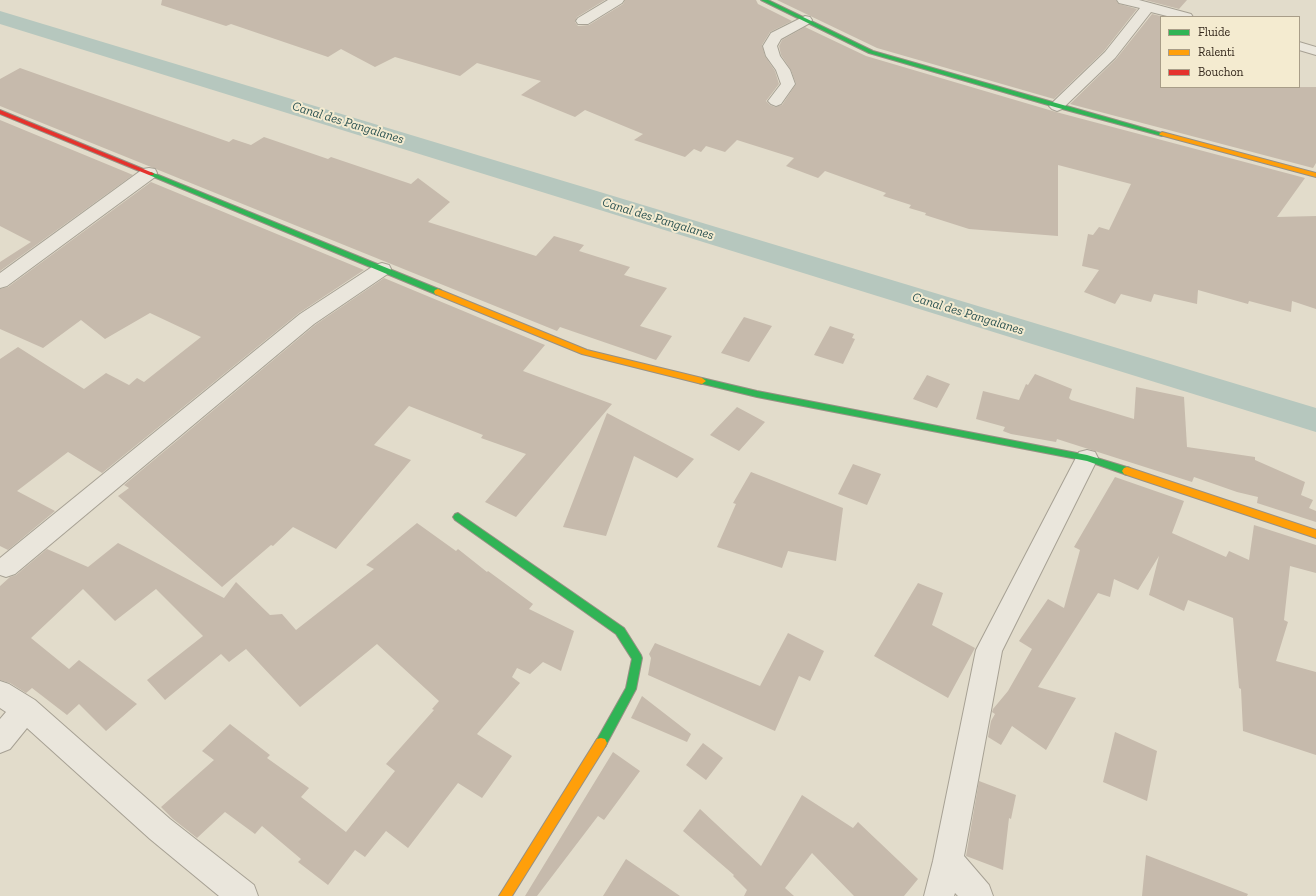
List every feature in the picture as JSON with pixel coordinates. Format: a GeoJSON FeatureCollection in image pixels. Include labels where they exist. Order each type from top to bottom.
{"type":"FeatureCollection","features":[{"type":"Feature","properties":{"kind":"street"},"geometry":{"type":"LineString","coordinates":[[583,21],[616,0]]}},
{"type":"Feature","properties":{"kind":"street"},"geometry":{"type":"LineString","coordinates":[[764,0],[871,52],[1057,106],[1316,175]]}},
{"type":"Feature","properties":{"kind":"street"},"geometry":{"type":"LineString","coordinates":[[1124,0],[1182,16]]}},
{"type":"Feature","properties":{"kind":"street"},"geometry":{"type":"LineString","coordinates":[[1057,106],[1110,55],[1148,7]]}},
{"type":"Feature","properties":{"kind":"street"},"geometry":{"type":"LineString","coordinates":[[776,101],[788,84],[783,70],[773,56],[770,46],[776,36],[805,20]]}},
{"type":"Feature","properties":{"kind":"street"},"geometry":{"type":"LineString","coordinates":[[1300,46],[1316,51]]}},
{"type":"Feature","properties":{"kind":"street"},"geometry":{"type":"LineString","coordinates":[[0,112],[585,352],[757,394],[1087,458],[1316,534]]}},
{"type":"Feature","properties":{"kind":"street"},"geometry":{"type":"LineString","coordinates":[[0,282],[149,172]]}},
{"type":"Feature","properties":{"kind":"street"},"geometry":{"type":"LineString","coordinates":[[6,568],[307,320],[382,269]]}},
{"type":"Feature","properties":{"kind":"street"},"geometry":{"type":"LineString","coordinates":[[939,896],[948,861],[989,650],[1087,458]]}},
{"type":"Feature","properties":{"kind":"street"},"geometry":{"type":"LineString","coordinates":[[458,517],[620,631],[637,658],[631,689],[595,754],[505,896]]}},
{"type":"Feature","properties":{"kind":"street"},"geometry":{"type":"LineString","coordinates":[[0,693],[25,709],[160,829],[243,896]]}},
{"type":"Feature","properties":{"kind":"street"},"geometry":{"type":"LineString","coordinates":[[0,740],[25,709]]}},
{"type":"Feature","properties":{"kind":"street"},"geometry":{"type":"LineString","coordinates":[[948,861],[978,896]]}},
{"type":"Feature","properties":{"kind":"building"},"geometry":{"type":"Polygon","coordinates":[[[162,0],[605,0],[577,17],[575,22],[578,26],[589,25],[623,4],[625,0],[756,0],[758,4],[792,21],[770,32],[762,45],[765,56],[775,71],[779,84],[766,101],[775,107],[782,105],[796,84],[791,70],[781,55],[779,46],[782,40],[805,27],[866,56],[1056,112],[1305,178],[1277,217],[1316,216],[1316,309],[1292,301],[1291,312],[1249,301],[1248,304],[1198,290],[1197,304],[1154,294],[1151,302],[1121,294],[1115,304],[1084,292],[1099,270],[1082,266],[1088,234],[1093,235],[1099,227],[1109,230],[1131,184],[1058,165],[1058,236],[969,229],[925,215],[926,213],[909,208],[911,205],[883,196],[886,193],[825,171],[818,178],[786,166],[794,158],[737,140],[725,152],[706,146],[701,152],[694,149],[685,157],[634,140],[643,134],[585,110],[575,117],[521,95],[541,81],[477,63],[460,76],[395,57],[375,67],[341,49],[328,57],[231,24],[226,26],[161,5],[162,0]]]}},
{"type":"Feature","properties":{"kind":"building"},"geometry":{"type":"Polygon","coordinates":[[[777,0],[1116,0],[1119,4],[1137,9],[1104,51],[1054,99],[877,48],[777,0]]]}},
{"type":"Feature","properties":{"kind":"building"},"geometry":{"type":"Polygon","coordinates":[[[1145,0],[1187,0],[1179,9],[1145,0]]]}},
{"type":"Feature","properties":{"kind":"building"},"geometry":{"type":"Polygon","coordinates":[[[1152,14],[1161,16],[1160,88],[1316,87],[1316,163],[1313,168],[1070,104],[1116,59],[1152,14]]]}},
{"type":"Feature","properties":{"kind":"building"},"geometry":{"type":"Polygon","coordinates":[[[20,68],[229,142],[233,139],[251,145],[264,137],[328,159],[331,157],[411,184],[418,178],[450,202],[428,222],[536,256],[554,236],[584,245],[579,251],[630,267],[624,275],[667,288],[640,326],[672,336],[656,360],[560,327],[557,331],[0,106],[0,79],[20,68]]]}},
{"type":"Feature","properties":{"kind":"building"},"geometry":{"type":"Polygon","coordinates":[[[0,120],[133,175],[0,271],[0,262],[31,242],[0,226],[0,120]]]}},
{"type":"Feature","properties":{"kind":"building"},"geometry":{"type":"Polygon","coordinates":[[[151,182],[364,270],[299,313],[102,473],[68,452],[17,491],[55,511],[8,550],[0,546],[0,359],[18,347],[84,389],[106,373],[129,385],[137,378],[144,382],[201,337],[150,313],[105,339],[81,320],[43,348],[0,329],[0,289],[8,287],[151,182]]]}},
{"type":"Feature","properties":{"kind":"building"},"geometry":{"type":"Polygon","coordinates":[[[384,278],[545,345],[523,371],[612,404],[516,517],[485,502],[526,454],[481,438],[483,435],[409,406],[374,445],[411,460],[336,549],[293,527],[273,546],[271,545],[222,587],[118,496],[129,488],[124,485],[315,325],[384,278]]]}},
{"type":"Feature","properties":{"kind":"building"},"geometry":{"type":"Polygon","coordinates":[[[744,317],[772,326],[749,362],[721,353],[744,317]]]}},
{"type":"Feature","properties":{"kind":"building"},"geometry":{"type":"Polygon","coordinates":[[[830,326],[854,334],[852,338],[855,339],[843,364],[814,355],[830,326]]]}},
{"type":"Feature","properties":{"kind":"building"},"geometry":{"type":"Polygon","coordinates":[[[1035,374],[1072,389],[1069,398],[1071,400],[1134,419],[1136,387],[1184,397],[1187,447],[1255,457],[1255,460],[1305,482],[1301,495],[1313,500],[1309,508],[1316,511],[1316,522],[1257,503],[1258,497],[1237,492],[1194,477],[1192,482],[1057,439],[1056,442],[1011,434],[1003,431],[1005,427],[976,419],[983,391],[1019,400],[1026,384],[1028,385],[1035,374]]]}},
{"type":"Feature","properties":{"kind":"building"},"geometry":{"type":"Polygon","coordinates":[[[927,375],[950,384],[937,408],[913,399],[927,375]]]}},
{"type":"Feature","properties":{"kind":"building"},"geometry":{"type":"Polygon","coordinates":[[[737,407],[765,422],[739,451],[710,435],[737,407]]]}},
{"type":"Feature","properties":{"kind":"building"},"geometry":{"type":"Polygon","coordinates":[[[607,413],[694,459],[677,478],[634,456],[606,536],[563,527],[607,413]]]}},
{"type":"Feature","properties":{"kind":"building"},"geometry":{"type":"Polygon","coordinates":[[[853,464],[881,474],[867,505],[838,494],[853,464]]]}},
{"type":"Feature","properties":{"kind":"building"},"geometry":{"type":"Polygon","coordinates":[[[751,472],[843,508],[836,561],[788,551],[782,568],[717,547],[736,504],[733,503],[751,472]]]}},
{"type":"Feature","properties":{"kind":"building"},"geometry":{"type":"Polygon","coordinates":[[[1115,477],[1184,501],[1172,533],[1226,557],[1229,551],[1249,560],[1254,525],[1316,545],[1316,573],[1290,566],[1284,620],[1288,622],[1276,661],[1316,672],[1316,755],[1243,731],[1241,689],[1239,688],[1233,618],[1188,600],[1184,611],[1149,595],[1159,556],[1138,590],[1114,579],[1110,597],[1098,593],[1038,687],[1076,698],[1046,750],[1012,726],[1001,745],[988,737],[991,721],[995,714],[992,712],[993,709],[1008,691],[1032,649],[1019,641],[1048,599],[1064,608],[1080,550],[1074,547],[1115,477]]]}},
{"type":"Feature","properties":{"kind":"building"},"geometry":{"type":"Polygon","coordinates":[[[417,523],[456,551],[458,549],[487,572],[488,571],[533,604],[529,609],[574,631],[561,671],[543,662],[530,674],[517,668],[512,677],[520,683],[477,734],[512,756],[482,798],[458,783],[408,848],[386,831],[365,857],[355,850],[328,885],[298,862],[301,859],[262,826],[255,834],[225,812],[197,838],[173,819],[161,807],[214,760],[202,751],[230,724],[270,755],[267,758],[309,788],[301,797],[346,832],[395,771],[386,764],[434,710],[432,709],[439,701],[377,644],[300,707],[246,649],[229,662],[221,654],[165,700],[147,680],[203,636],[156,589],[115,621],[83,589],[31,638],[69,669],[79,660],[137,704],[106,731],[79,704],[67,715],[32,688],[26,693],[10,683],[0,680],[0,586],[10,577],[16,575],[47,549],[88,567],[118,543],[224,598],[236,582],[270,615],[282,614],[296,630],[374,569],[366,565],[417,523]]]}},
{"type":"Feature","properties":{"kind":"building"},"geometry":{"type":"Polygon","coordinates":[[[918,583],[943,593],[932,625],[975,648],[948,698],[874,656],[918,583]]]}},
{"type":"Feature","properties":{"kind":"building"},"geometry":{"type":"Polygon","coordinates":[[[788,633],[824,651],[810,681],[799,676],[775,731],[648,675],[651,658],[649,654],[655,643],[760,686],[788,633]]]}},
{"type":"Feature","properties":{"kind":"building"},"geometry":{"type":"Polygon","coordinates":[[[642,696],[691,734],[687,742],[631,718],[642,696]]]}},
{"type":"Feature","properties":{"kind":"building"},"geometry":{"type":"Polygon","coordinates":[[[1115,732],[1157,751],[1147,801],[1103,782],[1115,732]]]}},
{"type":"Feature","properties":{"kind":"building"},"geometry":{"type":"Polygon","coordinates":[[[703,743],[723,758],[706,780],[686,765],[703,743]]]}},
{"type":"Feature","properties":{"kind":"building"},"geometry":{"type":"Polygon","coordinates":[[[613,752],[640,771],[604,820],[598,816],[537,896],[525,896],[613,752]]]}},
{"type":"Feature","properties":{"kind":"building"},"geometry":{"type":"Polygon","coordinates":[[[979,781],[1016,795],[1011,819],[1009,818],[1003,870],[966,856],[979,781]]]}},
{"type":"Feature","properties":{"kind":"building"},"geometry":{"type":"Polygon","coordinates":[[[802,795],[853,828],[858,822],[918,879],[904,896],[854,896],[812,853],[785,888],[794,896],[744,896],[747,890],[733,876],[734,875],[683,831],[700,809],[761,866],[802,795]]]}},
{"type":"Feature","properties":{"kind":"building"},"geometry":{"type":"Polygon","coordinates":[[[1146,855],[1248,894],[1247,896],[1142,896],[1146,855]]]}},
{"type":"Feature","properties":{"kind":"building"},"geometry":{"type":"Polygon","coordinates":[[[626,859],[680,896],[603,896],[626,859]]]}},
{"type":"Feature","properties":{"kind":"waterway","name":"Canal des Pangalanes"},"geometry":{"type":"LineString","coordinates":[[0,17],[1316,420]]}},
{"type":"Feature","properties":{"kind":"traffic: fast"},"geometry":{"type":"LineString","coordinates":[[764,0],[871,52],[1057,106],[1162,134]]}},
{"type":"Feature","properties":{"kind":"traffic: fast"},"geometry":{"type":"LineString","coordinates":[[151,174],[438,292]]}},
{"type":"Feature","properties":{"kind":"traffic: fast"},"geometry":{"type":"LineString","coordinates":[[702,381],[757,394],[1087,458],[1127,471]]}},
{"type":"Feature","properties":{"kind":"traffic: fast"},"geometry":{"type":"LineString","coordinates":[[458,517],[620,631],[637,658],[631,689],[601,743]]}},
{"type":"Feature","properties":{"kind":"traffic: slow"},"geometry":{"type":"LineString","coordinates":[[1162,134],[1316,175]]}},
{"type":"Feature","properties":{"kind":"traffic: slow"},"geometry":{"type":"LineString","coordinates":[[438,292],[585,352],[702,381]]}},
{"type":"Feature","properties":{"kind":"traffic: slow"},"geometry":{"type":"LineString","coordinates":[[1127,471],[1316,534]]}},
{"type":"Feature","properties":{"kind":"traffic: slow"},"geometry":{"type":"LineString","coordinates":[[505,896],[601,743]]}},
{"type":"Feature","properties":{"kind":"traffic: jam"},"geometry":{"type":"LineString","coordinates":[[0,112],[151,174]]}}]}
